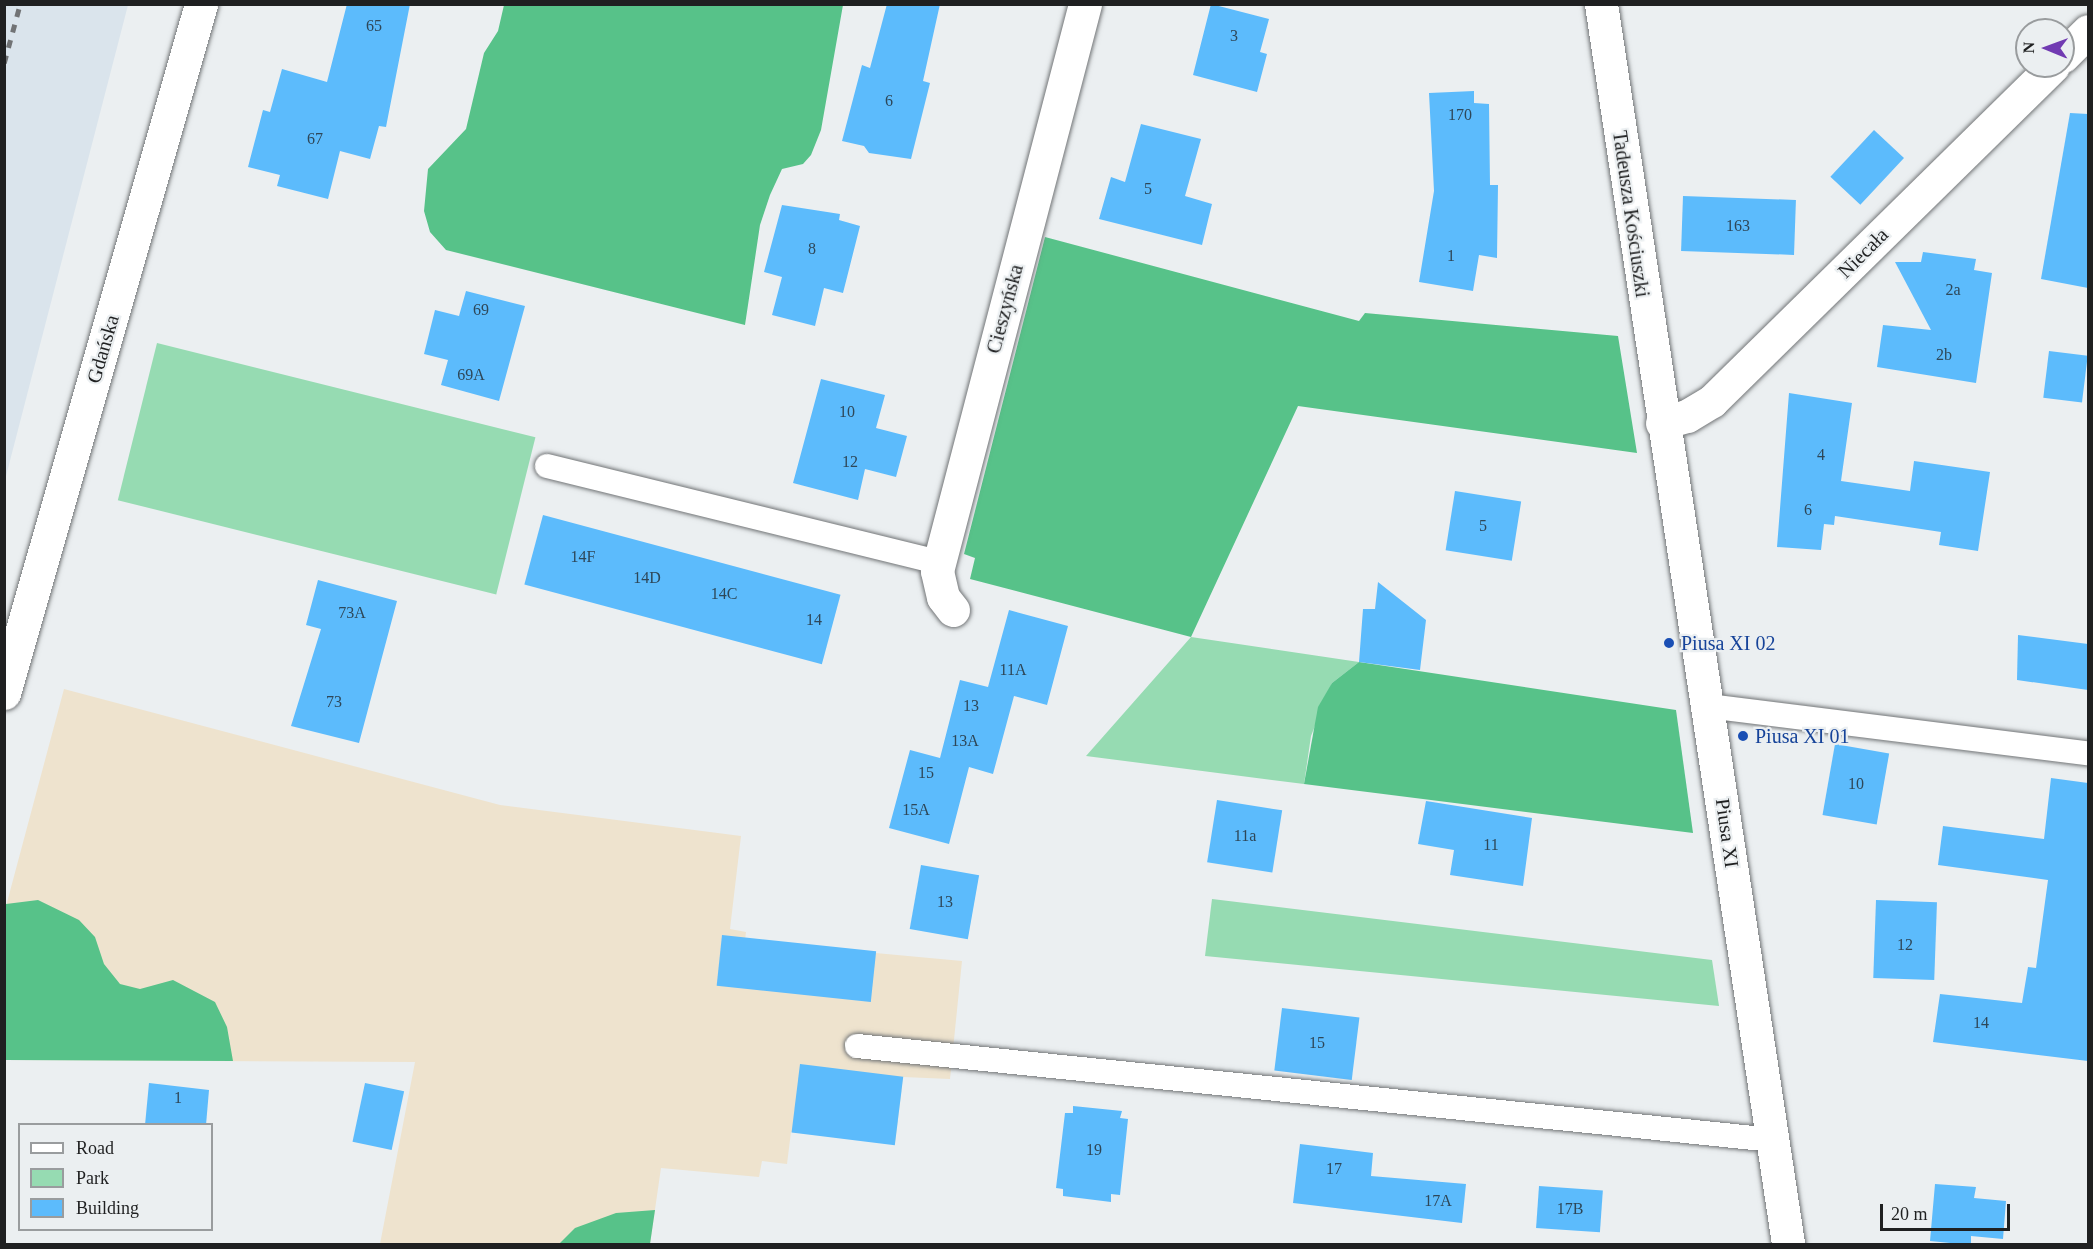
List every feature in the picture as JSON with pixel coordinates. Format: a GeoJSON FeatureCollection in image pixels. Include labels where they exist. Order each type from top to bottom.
{"type":"FeatureCollection","features":[{"type":"Feature","properties":{"kind":"street","name":"Gdańska"},"geometry":{"type":"LineString","coordinates":[[4,693],[201,4]]}},
{"type":"Feature","properties":{"kind":"street","name":"Cieszyńska"},"geometry":{"type":"LineString","coordinates":[[953,610],[947,606],[940,588],[939,562],[1085,4]]}},
{"type":"Feature","properties":{"kind":"street","name":"Tadeusza Kościuszki"},"geometry":{"type":"LineString","coordinates":[[1601,4],[1662,423]]}},
{"type":"Feature","properties":{"kind":"street"},"geometry":{"type":"LineString","coordinates":[[2075,44],[2088,31]]}},
{"type":"Feature","properties":{"kind":"street","name":"Niecała"},"geometry":{"type":"LineString","coordinates":[[1662,423],[1687,416],[1712,401],[2041,78]]}},
{"type":"Feature","properties":{"kind":"street","name":"Piusa XI"},"geometry":{"type":"LineString","coordinates":[[1662,423],[1708,706],[1788,1245]]}},
{"type":"Feature","properties":{"kind":"lane"},"geometry":{"type":"LineString","coordinates":[[546,466],[939,562]]}},
{"type":"Feature","properties":{"kind":"lane"},"geometry":{"type":"LineString","coordinates":[[1708,706],[2088,753]]}},
{"type":"Feature","properties":{"kind":"lane"},"geometry":{"type":"LineString","coordinates":[[857,1046],[1773,1140]]}},
{"type":"Feature","properties":{"kind":"shaded area"},"geometry":{"type":"Polygon","coordinates":[[[4,5],[128,5],[5,480],[4,5]]]}},
{"type":"Feature","properties":{"kind":"shaded area"},"geometry":{"type":"Polygon","coordinates":[[[64,689],[500,805],[741,836],[730,929],[746,932],[745,941],[962,961],[950,1079],[903,1077],[895,1144],[791,1132],[787,1164],[762,1161],[759,1177],[661,1168],[650,1244],[380,1244],[415,1062],[5,1060],[5,910],[64,689]]]}},
{"type":"Feature","properties":{"kind":"green space"},"geometry":{"type":"Polygon","coordinates":[[[504,5],[843,5],[821,130],[811,155],[803,164],[782,169],[770,195],[760,225],[745,325],[446,250],[430,232],[424,211],[428,169],[466,129],[484,53],[498,31],[504,5]]]}},
{"type":"Feature","properties":{"kind":"green space"},"geometry":{"type":"Polygon","coordinates":[[[1045,237],[1359,321],[1365,313],[1618,336],[1637,453],[1298,406],[1191,637],[970,579],[975,558],[964,554],[1045,237]]]}},
{"type":"Feature","properties":{"kind":"green space"},"geometry":{"type":"Polygon","coordinates":[[[157,343],[535,437],[496,595],[118,500],[157,343]]]}},
{"type":"Feature","properties":{"kind":"green space"},"geometry":{"type":"Polygon","coordinates":[[[1191,637],[1359,662],[1332,683],[1311,736],[1304,784],[1086,756],[1191,637]]]}},
{"type":"Feature","properties":{"kind":"green space"},"geometry":{"type":"Polygon","coordinates":[[[1359,662],[1676,710],[1693,833],[1304,784],[1318,707],[1332,683],[1359,662]]]}},
{"type":"Feature","properties":{"kind":"green space"},"geometry":{"type":"Polygon","coordinates":[[[1212,899],[1712,960],[1719,1006],[1205,956],[1212,899]]]}},
{"type":"Feature","properties":{"kind":"green space"},"geometry":{"type":"Polygon","coordinates":[[[38,900],[79,920],[95,937],[104,964],[120,984],[140,989],[173,980],[215,1002],[227,1027],[233,1061],[5,1060],[6,904],[38,900]]]}},
{"type":"Feature","properties":{"kind":"green space"},"geometry":{"type":"Polygon","coordinates":[[[655,1210],[650,1244],[559,1244],[575,1228],[616,1213],[655,1210]]]}},
{"type":"Feature","properties":{"kind":"building"},"geometry":{"type":"Polygon","coordinates":[[[347,4],[410,4],[386,127],[379,126],[370,159],[340,151],[328,199],[277,186],[280,175],[248,167],[263,110],[270,112],[282,69],[327,82],[347,4]]]}},
{"type":"Feature","properties":{"kind":"building"},"geometry":{"type":"Polygon","coordinates":[[[887,4],[940,4],[923,81],[930,83],[911,159],[869,153],[864,146],[842,141],[862,65],[870,68],[887,4]]]}},
{"type":"Feature","properties":{"kind":"building"},"geometry":{"type":"Polygon","coordinates":[[[1211,4],[1269,19],[1260,52],[1267,54],[1257,92],[1193,75],[1211,4]]]}},
{"type":"Feature","properties":{"kind":"building"},"geometry":{"type":"Polygon","coordinates":[[[1474,91],[1474,103],[1489,104],[1490,185],[1498,185],[1497,258],[1479,255],[1473,291],[1419,282],[1434,191],[1429,93],[1474,91]]]}},
{"type":"Feature","properties":{"kind":"building"},"geometry":{"type":"Polygon","coordinates":[[[2070,113],[2088,114],[2088,288],[2041,279],[2070,113]]]}},
{"type":"Feature","properties":{"kind":"building"},"geometry":{"type":"Polygon","coordinates":[[[1141,124],[1201,139],[1185,196],[1212,204],[1202,245],[1099,219],[1111,177],[1125,182],[1141,124]]]}},
{"type":"Feature","properties":{"kind":"building"},"geometry":{"type":"Polygon","coordinates":[[[1874,130],[1904,158],[1860,205],[1830,177],[1874,130]]]}},
{"type":"Feature","properties":{"kind":"building"},"geometry":{"type":"Polygon","coordinates":[[[1683,196],[1796,200],[1794,255],[1681,251],[1683,196]]]}},
{"type":"Feature","properties":{"kind":"building"},"geometry":{"type":"Polygon","coordinates":[[[782,205],[840,214],[839,220],[860,226],[843,293],[824,288],[815,326],[772,315],[782,277],[764,272],[782,205]]]}},
{"type":"Feature","properties":{"kind":"building"},"geometry":{"type":"Polygon","coordinates":[[[1923,252],[1976,259],[1974,270],[1992,273],[1976,383],[1877,367],[1883,325],[1931,330],[1895,262],[1921,262],[1923,252]]]}},
{"type":"Feature","properties":{"kind":"building"},"geometry":{"type":"Polygon","coordinates":[[[466,291],[525,306],[499,401],[441,385],[448,360],[424,354],[435,310],[459,316],[466,291]]]}},
{"type":"Feature","properties":{"kind":"building"},"geometry":{"type":"Polygon","coordinates":[[[2049,351],[2088,356],[2082,402],[2043,398],[2049,351]]]}},
{"type":"Feature","properties":{"kind":"building"},"geometry":{"type":"Polygon","coordinates":[[[821,379],[885,395],[876,428],[907,436],[896,477],[865,469],[858,500],[793,483],[821,379]]]}},
{"type":"Feature","properties":{"kind":"building"},"geometry":{"type":"Polygon","coordinates":[[[1789,393],[1852,403],[1841,481],[1910,491],[1914,461],[1990,472],[1978,551],[1939,545],[1941,532],[1835,516],[1834,525],[1824,524],[1821,550],[1777,547],[1789,393]]]}},
{"type":"Feature","properties":{"kind":"building"},"geometry":{"type":"Polygon","coordinates":[[[1455,491],[1521,501],[1512,561],[1446,550],[1455,491]]]}},
{"type":"Feature","properties":{"kind":"building"},"geometry":{"type":"Polygon","coordinates":[[[543,515],[841,595],[822,664],[524,585],[543,515]]]}},
{"type":"Feature","properties":{"kind":"building"},"geometry":{"type":"Polygon","coordinates":[[[318,580],[397,601],[359,743],[291,726],[321,629],[306,625],[318,580]]]}},
{"type":"Feature","properties":{"kind":"building"},"geometry":{"type":"Polygon","coordinates":[[[1378,582],[1426,620],[1420,670],[1359,662],[1363,609],[1375,609],[1378,582]]]}},
{"type":"Feature","properties":{"kind":"building"},"geometry":{"type":"Polygon","coordinates":[[[1009,610],[1068,626],[1047,705],[1014,696],[993,774],[969,767],[949,844],[889,828],[910,750],[940,758],[960,680],[988,687],[1009,610]]]}},
{"type":"Feature","properties":{"kind":"building"},"geometry":{"type":"Polygon","coordinates":[[[2018,635],[2088,644],[2088,690],[2017,680],[2018,635]]]}},
{"type":"Feature","properties":{"kind":"building"},"geometry":{"type":"Polygon","coordinates":[[[1835,744],[1889,754],[1877,824],[1822,815],[1835,744]]]}},
{"type":"Feature","properties":{"kind":"building"},"geometry":{"type":"Polygon","coordinates":[[[2051,778],[2088,783],[2088,1061],[1933,1042],[1940,994],[2022,1003],[2028,967],[2036,968],[2048,880],[1938,865],[1943,826],[2044,839],[2051,778]]]}},
{"type":"Feature","properties":{"kind":"building"},"geometry":{"type":"Polygon","coordinates":[[[1217,800],[1282,810],[1272,873],[1207,862],[1217,800]]]}},
{"type":"Feature","properties":{"kind":"building"},"geometry":{"type":"Polygon","coordinates":[[[1426,801],[1532,818],[1523,886],[1450,875],[1454,850],[1418,844],[1426,801]]]}},
{"type":"Feature","properties":{"kind":"building"},"geometry":{"type":"Polygon","coordinates":[[[921,865],[979,875],[968,939],[910,929],[921,865]]]}},
{"type":"Feature","properties":{"kind":"building"},"geometry":{"type":"Polygon","coordinates":[[[1876,900],[1937,902],[1934,980],[1873,978],[1876,900]]]}},
{"type":"Feature","properties":{"kind":"building"},"geometry":{"type":"Polygon","coordinates":[[[722,935],[876,951],[871,1002],[717,986],[722,935]]]}},
{"type":"Feature","properties":{"kind":"building"},"geometry":{"type":"Polygon","coordinates":[[[1282,1008],[1359,1018],[1352,1080],[1274,1071],[1282,1008]]]}},
{"type":"Feature","properties":{"kind":"building"},"geometry":{"type":"Polygon","coordinates":[[[800,1064],[903,1077],[895,1145],[792,1132],[800,1064]]]}},
{"type":"Feature","properties":{"kind":"building"},"geometry":{"type":"Polygon","coordinates":[[[149,1083],[209,1090],[206,1123],[145,1123],[149,1083]]]}},
{"type":"Feature","properties":{"kind":"building"},"geometry":{"type":"Polygon","coordinates":[[[365,1083],[404,1091],[392,1150],[353,1142],[365,1083]]]}},
{"type":"Feature","properties":{"kind":"building"},"geometry":{"type":"Polygon","coordinates":[[[1073,1106],[1122,1111],[1120,1118],[1128,1119],[1120,1195],[1111,1194],[1111,1202],[1063,1196],[1063,1189],[1056,1188],[1065,1113],[1073,1113],[1073,1106]]]}},
{"type":"Feature","properties":{"kind":"building"},"geometry":{"type":"Polygon","coordinates":[[[1300,1144],[1373,1153],[1371,1176],[1466,1184],[1462,1223],[1293,1203],[1300,1144]]]}},
{"type":"Feature","properties":{"kind":"building"},"geometry":{"type":"Polygon","coordinates":[[[1935,1184],[1976,1187],[1974,1198],[2006,1201],[2003,1239],[1971,1236],[1971,1245],[1930,1241],[1935,1184]]]}},
{"type":"Feature","properties":{"kind":"building"},"geometry":{"type":"Polygon","coordinates":[[[1539,1186],[1603,1190],[1600,1232],[1536,1228],[1539,1186]]]}},
{"type":"Feature","properties":{"kind":"railway"},"geometry":{"type":"LineString","coordinates":[[4,63],[20,4]]}},
{"type":"Feature","properties":{"kind":"place","name":"Piusa XI 02"},"geometry":{"type":"Point","coordinates":[1669,643]}},
{"type":"Feature","properties":{"kind":"place","name":"Piusa XI 01"},"geometry":{"type":"Point","coordinates":[1743,736]}}]}
